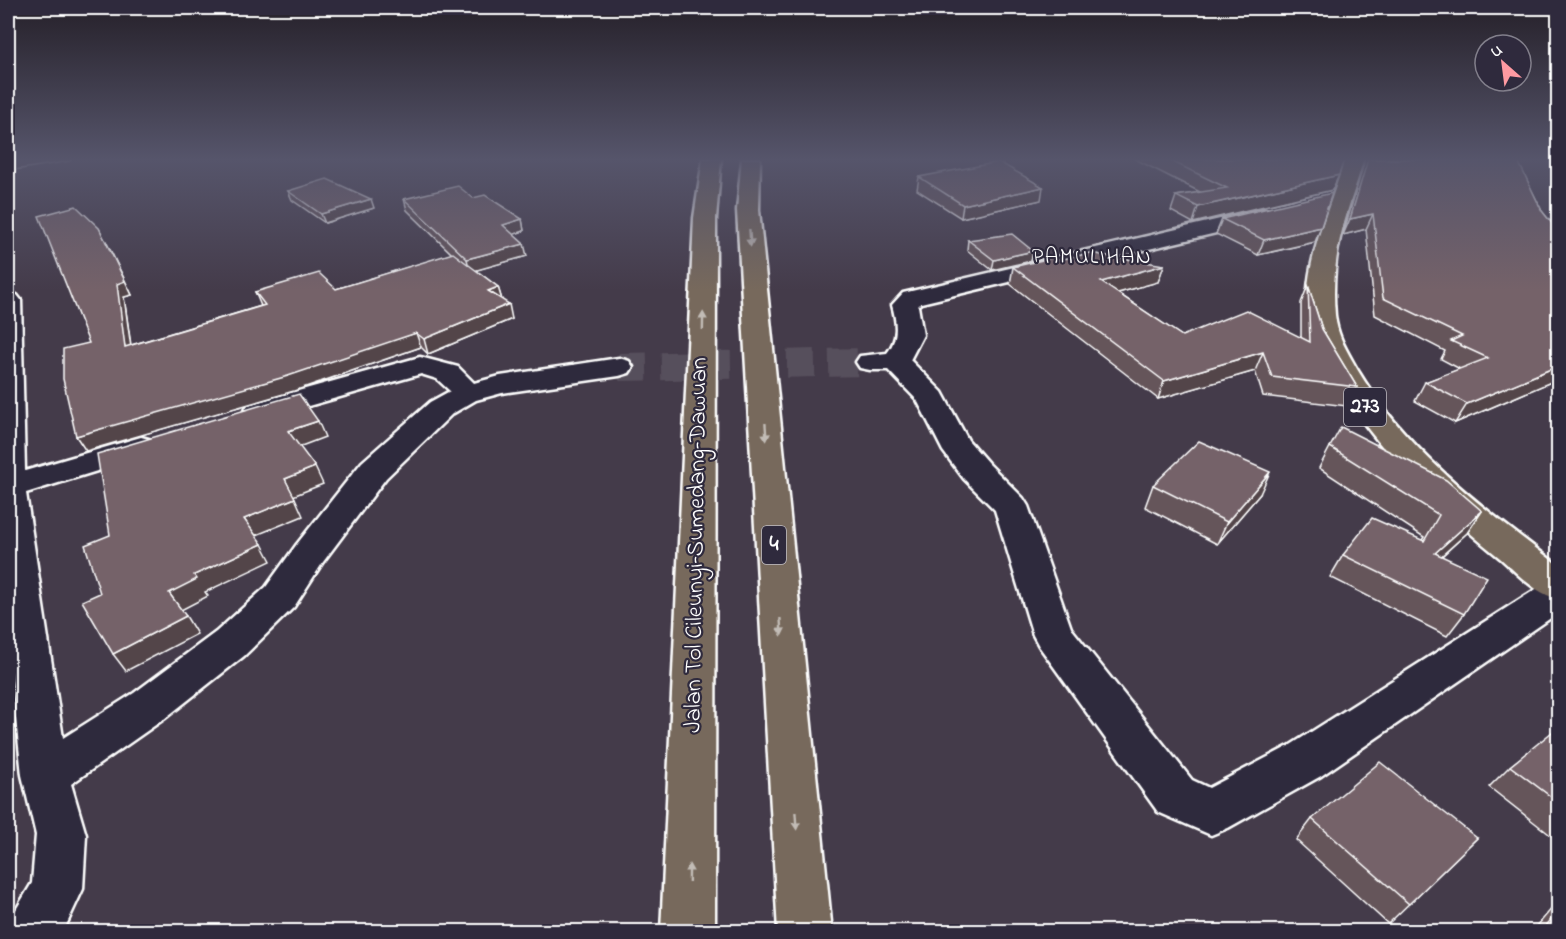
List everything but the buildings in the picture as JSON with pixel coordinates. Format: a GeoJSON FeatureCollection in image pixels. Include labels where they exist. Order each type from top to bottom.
{"type":"FeatureCollection","features":[{"type":"Feature","properties":{"kind":"main road","name":"Jalan Tol Cileunyi–Sumedang–Dawuan"},"geometry":{"type":"LineString","coordinates":[[688,932],[707,203]]}},
{"type":"Feature","properties":{"kind":"main road","name":"4"},"geometry":{"type":"LineString","coordinates":[[748,203],[805,932]]}},
{"type":"Feature","properties":{"kind":"main road","name":"273"},"geometry":{"type":"LineString","coordinates":[[1330,203],[1325,252],[1323,330],[1365,407],[1421,467],[1472,516],[1558,585]]}},
{"type":"Feature","properties":{"kind":"street"},"geometry":{"type":"LineString","coordinates":[[1286,209],[912,298],[905,305],[912,327],[906,347],[883,362],[916,380],[931,398],[954,444],[976,471],[1011,506],[1053,634],[1175,796],[1211,812],[1305,761],[1558,594]]}},
{"type":"Feature","properties":{"kind":"street"},"geometry":{"type":"LineString","coordinates":[[8,300],[8,487],[45,775],[61,835],[57,889],[33,932]]}},
{"type":"Feature","properties":{"kind":"street"},"geometry":{"type":"LineString","coordinates":[[237,418],[420,365],[440,368],[457,379],[466,394]]}},
{"type":"Feature","properties":{"kind":"street"},"geometry":{"type":"LineString","coordinates":[[45,775],[148,706],[230,644],[280,597],[310,553],[374,470],[441,408],[466,394],[500,385],[619,367]]}},
{"type":"Feature","properties":{"kind":"street"},"geometry":{"type":"LineString","coordinates":[[8,487],[168,439]]}},
{"type":"Feature","properties":{"kind":"tunnel"},"geometry":{"type":"LineString","coordinates":[[619,367],[870,362]]}},
{"type":"Feature","properties":{"kind":"district","name":"PAMULIHAN"},"geometry":{"type":"Point","coordinates":[1092,258]}}]}
